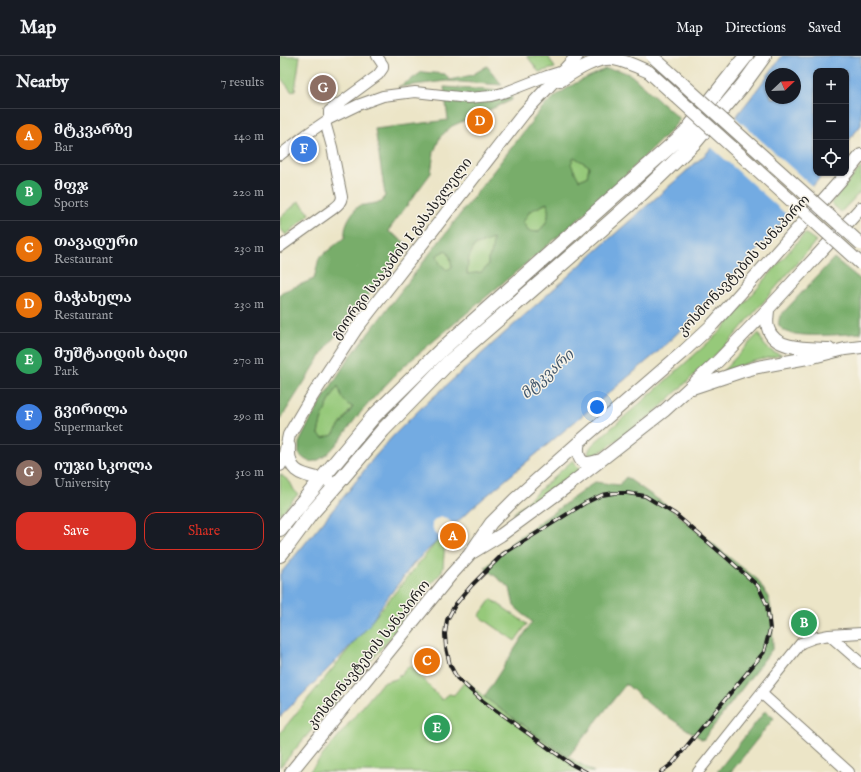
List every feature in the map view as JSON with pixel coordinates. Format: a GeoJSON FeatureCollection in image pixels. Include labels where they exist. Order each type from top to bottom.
{"type":"FeatureCollection","features":[{"type":"Feature","properties":{"kind":"highway"},"geometry":{"type":"LineString","coordinates":[[280,529],[373,417],[440,351],[685,133],[746,56]]}},
{"type":"Feature","properties":{"kind":"highway"},"geometry":{"type":"LineString","coordinates":[[280,555],[310,515],[384,430],[449,362],[638,197],[695,142],[743,85],[764,56]]}},
{"type":"Feature","properties":{"kind":"main road","name":"გიორგი სააკაძის I გასასვლელი"},"geometry":{"type":"LineString","coordinates":[[280,465],[285,454],[285,438],[356,329],[479,172],[507,133],[577,56]]}},
{"type":"Feature","properties":{"kind":"main road","name":"გიორგი სააკაძის I გასასვლელი"},"geometry":{"type":"LineString","coordinates":[[579,70],[590,56]]}},
{"type":"Feature","properties":{"kind":"main road"},"geometry":{"type":"LineString","coordinates":[[652,56],[861,244]]}},
{"type":"Feature","properties":{"kind":"main road","name":"გიორგი სააკაძის I გასასვლელი"},"geometry":{"type":"LineString","coordinates":[[548,88],[591,64],[606,60],[613,59],[641,65]]}},
{"type":"Feature","properties":{"kind":"main road"},"geometry":{"type":"LineString","coordinates":[[641,65],[861,264]]}},
{"type":"Feature","properties":{"kind":"main road","name":"კოსმონავტების სანაპირო"},"geometry":{"type":"LineString","coordinates":[[291,772],[450,576],[469,555],[491,523],[579,442],[713,324],[840,181],[861,155]]}},
{"type":"Feature","properties":{"kind":"main road","name":"კოსმონავტების სანაპირო"},"geometry":{"type":"LineString","coordinates":[[469,555],[501,535],[568,486],[664,411],[718,361],[768,310],[861,208]]}},
{"type":"Feature","properties":{"kind":"main road"},"geometry":{"type":"LineString","coordinates":[[768,310],[767,322],[770,333],[773,337],[786,345],[808,348],[845,349],[861,347]]}},
{"type":"Feature","properties":{"kind":"main road"},"geometry":{"type":"LineString","coordinates":[[687,390],[743,370],[828,354],[845,349]]}},
{"type":"Feature","properties":{"kind":"main road"},"geometry":{"type":"LineString","coordinates":[[285,438],[288,456],[292,466],[298,472],[338,484]]}},
{"type":"Feature","properties":{"kind":"main road"},"geometry":{"type":"LineString","coordinates":[[579,442],[578,452],[579,456],[584,462],[588,463],[604,459]]}},
{"type":"Feature","properties":{"kind":"street"},"geometry":{"type":"LineString","coordinates":[[280,247],[340,203],[342,196],[327,120],[329,111],[378,75],[383,68],[383,65],[377,56]]}},
{"type":"Feature","properties":{"kind":"street"},"geometry":{"type":"LineString","coordinates":[[280,155],[327,120],[358,105],[383,96],[415,92],[459,98],[491,96],[563,71]]}},
{"type":"Feature","properties":{"kind":"street"},"geometry":{"type":"LineString","coordinates":[[829,634],[861,663]]}},
{"type":"Feature","properties":{"kind":"street"},"geometry":{"type":"LineString","coordinates":[[698,772],[801,643],[829,634],[861,634]]}},
{"type":"Feature","properties":{"kind":"street"},"geometry":{"type":"LineString","coordinates":[[761,693],[849,772]]}},
{"type":"Feature","properties":{"kind":"green space"},"geometry":{"type":"Polygon","coordinates":[[[280,56],[300,56],[295,90],[292,92],[280,77],[280,56]]]}},
{"type":"Feature","properties":{"kind":"green space"},"geometry":{"type":"Polygon","coordinates":[[[527,56],[548,56],[555,68],[539,72],[527,56]]]}},
{"type":"Feature","properties":{"kind":"green space"},"geometry":{"type":"Polygon","coordinates":[[[487,66],[502,85],[446,81],[398,87],[422,72],[445,74],[450,80],[472,75],[487,66]]]}},
{"type":"Feature","properties":{"kind":"green space"},"geometry":{"type":"Polygon","coordinates":[[[605,69],[619,70],[631,75],[680,119],[628,173],[585,214],[405,365],[361,412],[328,453],[315,461],[308,461],[304,459],[299,454],[299,443],[324,397],[347,361],[542,108],[557,95],[574,84],[605,69]],[[574,157],[571,164],[579,180],[587,177],[589,166],[574,157]],[[547,203],[530,211],[523,222],[528,231],[538,232],[544,225],[548,216],[547,203]],[[493,239],[474,246],[468,260],[467,274],[482,272],[488,265],[488,259],[492,252],[493,239]],[[446,250],[437,255],[440,264],[447,270],[452,267],[450,257],[446,250]],[[338,386],[319,427],[318,434],[323,438],[333,435],[353,407],[347,404],[342,398],[338,386]]]}},
{"type":"Feature","properties":{"kind":"green space"},"geometry":{"type":"Polygon","coordinates":[[[444,87],[503,91],[510,89],[512,100],[452,126],[440,137],[434,152],[431,173],[388,231],[409,245],[328,345],[280,420],[280,294],[314,279],[319,258],[345,237],[345,228],[350,217],[358,206],[382,202],[385,195],[375,129],[448,120],[444,87]]]}},
{"type":"Feature","properties":{"kind":"green space"},"geometry":{"type":"Polygon","coordinates":[[[574,157],[589,166],[587,177],[579,180],[570,164],[574,157]]]}},
{"type":"Feature","properties":{"kind":"green space"},"geometry":{"type":"Polygon","coordinates":[[[861,167],[861,191],[841,212],[831,203],[861,167]]]}},
{"type":"Feature","properties":{"kind":"green space"},"geometry":{"type":"Polygon","coordinates":[[[299,201],[310,214],[286,235],[280,228],[280,218],[299,201]]]}},
{"type":"Feature","properties":{"kind":"green space"},"geometry":{"type":"Polygon","coordinates":[[[548,203],[548,216],[544,225],[538,232],[528,231],[523,222],[530,211],[548,203]]]}},
{"type":"Feature","properties":{"kind":"green space"},"geometry":{"type":"Polygon","coordinates":[[[805,233],[816,241],[729,342],[654,413],[605,449],[593,456],[590,456],[588,453],[593,444],[720,332],[805,233]]]}},
{"type":"Feature","properties":{"kind":"green space"},"geometry":{"type":"Polygon","coordinates":[[[493,239],[492,252],[488,259],[488,264],[482,272],[467,275],[468,260],[474,246],[493,239]]]}},
{"type":"Feature","properties":{"kind":"green space"},"geometry":{"type":"Polygon","coordinates":[[[446,250],[450,257],[452,267],[447,270],[440,264],[436,255],[446,250]]]}},
{"type":"Feature","properties":{"kind":"green space"},"geometry":{"type":"Polygon","coordinates":[[[834,258],[861,280],[861,333],[806,335],[786,332],[780,327],[780,316],[834,258]]]}},
{"type":"Feature","properties":{"kind":"green space"},"geometry":{"type":"Polygon","coordinates":[[[759,333],[762,342],[767,348],[782,355],[750,362],[722,372],[759,333]]]}},
{"type":"Feature","properties":{"kind":"green space"},"geometry":{"type":"Polygon","coordinates":[[[338,385],[353,406],[333,435],[323,438],[318,434],[321,421],[338,385]]]}},
{"type":"Feature","properties":{"kind":"green space"},"geometry":{"type":"Polygon","coordinates":[[[573,460],[578,468],[581,469],[544,498],[513,514],[573,460]]]}},
{"type":"Feature","properties":{"kind":"green space"},"geometry":{"type":"Polygon","coordinates":[[[280,474],[290,482],[298,494],[280,515],[280,474]]]}},
{"type":"Feature","properties":{"kind":"green space"},"geometry":{"type":"Polygon","coordinates":[[[626,477],[670,508],[758,580],[769,599],[772,615],[773,648],[703,740],[649,704],[626,684],[568,757],[484,697],[532,622],[514,606],[510,588],[485,568],[515,540],[595,482],[619,485],[626,477]]]}},
{"type":"Feature","properties":{"kind":"green space"},"geometry":{"type":"Polygon","coordinates":[[[438,540],[445,545],[441,573],[422,593],[391,637],[280,767],[280,733],[438,540]]]}},
{"type":"Feature","properties":{"kind":"green space"},"geometry":{"type":"Polygon","coordinates":[[[491,599],[527,624],[515,641],[479,616],[491,599]]]}},
{"type":"Feature","properties":{"kind":"green space"},"geometry":{"type":"Polygon","coordinates":[[[410,665],[442,700],[449,694],[454,695],[466,680],[484,697],[568,757],[594,772],[309,772],[382,683],[396,679],[410,665]]]}},
{"type":"Feature","properties":{"kind":"green space"},"geometry":{"type":"Polygon","coordinates":[[[765,711],[774,718],[731,772],[717,772],[765,711]]]}},
{"type":"Feature","properties":{"kind":"water","name":"მტკვარი"},"geometry":{"type":"Polygon","coordinates":[[[782,56],[861,56],[861,125],[849,140],[849,68],[813,68],[813,176],[821,176],[771,235],[696,315],[659,351],[472,508],[413,564],[368,627],[280,717],[280,574],[372,460],[419,410],[707,153],[765,79],[765,104],[801,104],[801,68],[773,68],[782,56]]]}},
{"type":"Feature","properties":{"kind":"pier"},"geometry":{"type":"Polygon","coordinates":[[[734,116],[814,188],[789,217],[710,146],[734,116]]]}},
{"type":"Feature","properties":{"kind":"pier"},"geometry":{"type":"Polygon","coordinates":[[[441,517],[447,519],[456,526],[442,539],[434,532],[432,525],[436,519],[441,517]]]}},
{"type":"Feature","properties":{"kind":"railway"},"geometry":{"type":"LineString","coordinates":[[586,772],[571,764],[484,702],[457,678],[450,665],[446,648],[445,634],[447,620],[455,605],[472,585],[503,554],[585,503],[602,495],[614,493],[627,493],[645,496],[675,514],[758,586],[767,605],[770,629],[764,652],[672,764],[661,772]]}},
{"type":"Feature","properties":{"kind":"place","name":"იუჯი სკოლა"},"geometry":{"type":"Point","coordinates":[323,88]}},
{"type":"Feature","properties":{"kind":"place","name":"მაჭახელა"},"geometry":{"type":"Point","coordinates":[480,121]}},
{"type":"Feature","properties":{"kind":"place","name":"გვირილა"},"geometry":{"type":"Point","coordinates":[304,149]}},
{"type":"Feature","properties":{"kind":"place","name":"მტკვარზე"},"geometry":{"type":"Point","coordinates":[453,536]}},
{"type":"Feature","properties":{"kind":"place","name":"მფჯ"},"geometry":{"type":"Point","coordinates":[804,623]}},
{"type":"Feature","properties":{"kind":"place","name":"თავადური"},"geometry":{"type":"Point","coordinates":[427,661]}},
{"type":"Feature","properties":{"kind":"place","name":"მუშტაიდის ბაღი"},"geometry":{"type":"Point","coordinates":[437,728]}}]}
